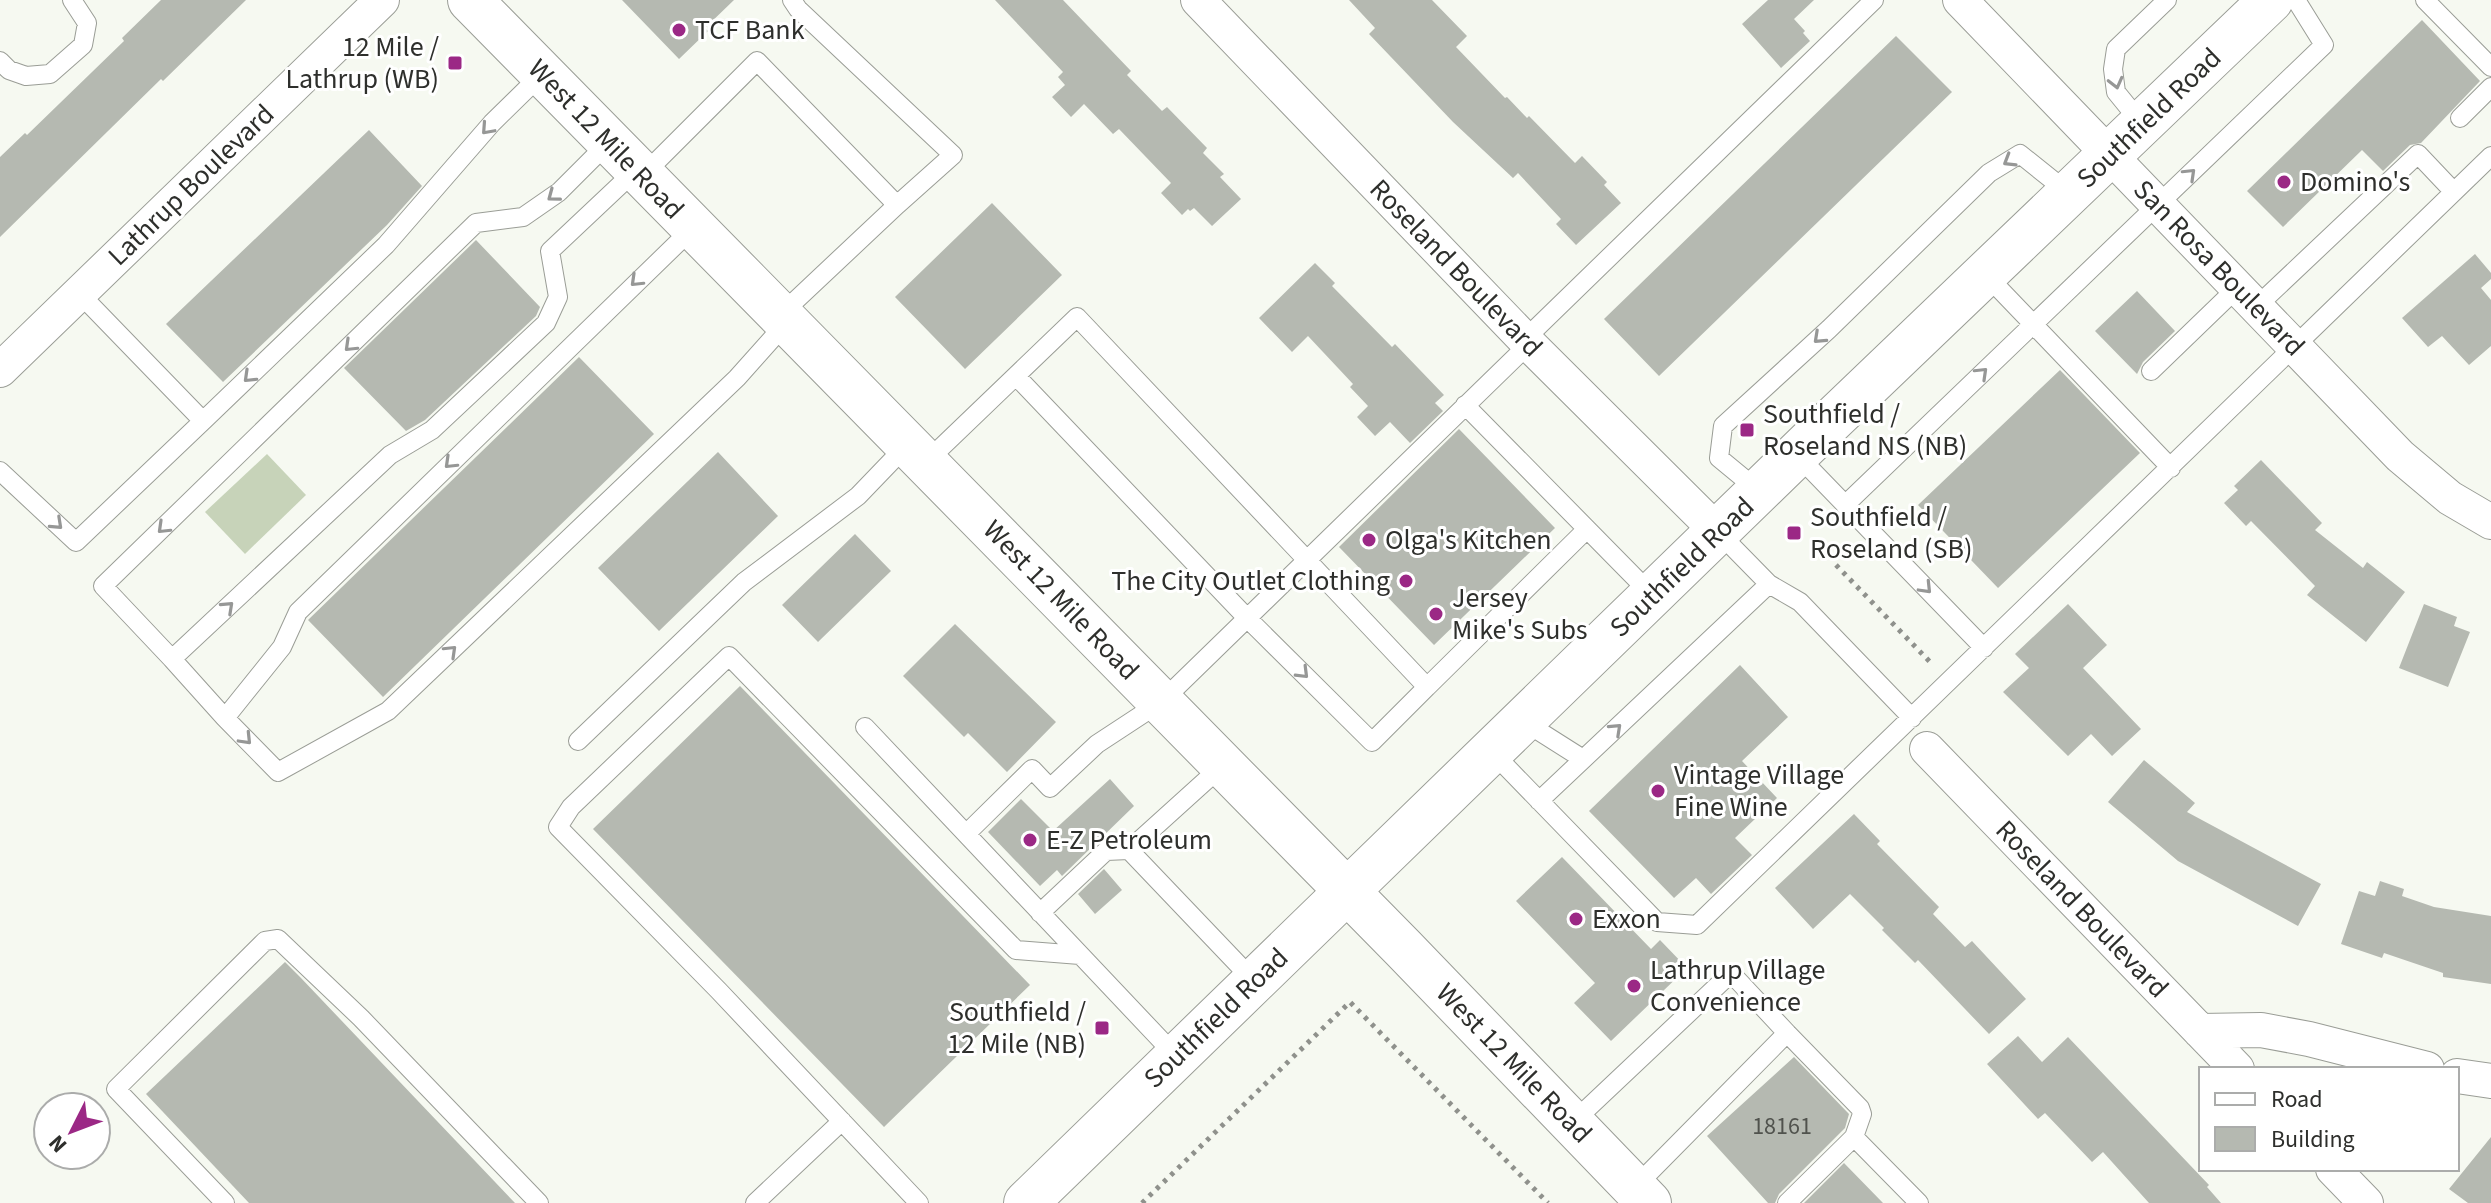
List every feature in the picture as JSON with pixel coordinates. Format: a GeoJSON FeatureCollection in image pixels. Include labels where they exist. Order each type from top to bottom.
{"type":"FeatureCollection","features":[{"type":"Feature","properties":{"kind":"main road","name":"West 12 Mile Road"},"geometry":{"type":"LineString","coordinates":[[470,0],[1642,1195]]}},
{"type":"Feature","properties":{"kind":"main road","name":"Southfield Road"},"geometry":{"type":"LineString","coordinates":[[1026,1203],[1759,491],[2271,0]]}},
{"type":"Feature","properties":{"kind":"street","name":"Lathrup Boulevard"},"geometry":{"type":"LineString","coordinates":[[5,356],[79,293],[382,0]]}},
{"type":"Feature","properties":{"kind":"street","name":"Roseland Boulevard"},"geometry":{"type":"LineString","coordinates":[[1198,0],[1527,342],[1718,532]]}},
{"type":"Feature","properties":{"kind":"street","name":"San Rosa Boulevard"},"geometry":{"type":"LineString","coordinates":[[1960,0],[2246,298],[2427,480],[2450,498],[2491,522]]}},
{"type":"Feature","properties":{"kind":"street","name":"Roseland Boulevard"},"geometry":{"type":"LineString","coordinates":[[1927,749],[2235,1067]]}},
{"type":"Feature","properties":{"kind":"street"},"geometry":{"type":"LineString","coordinates":[[2200,1031],[2261,1030],[2419,1067]]}},
{"type":"Feature","properties":{"kind":"street"},"geometry":{"type":"LineString","coordinates":[[2459,1076],[2491,1081]]}},
{"type":"Feature","properties":{"kind":"street"},"geometry":{"type":"LineString","coordinates":[[2335,1171],[2366,1203]]}},
{"type":"Feature","properties":{"kind":"lane"},"geometry":{"type":"LineString","coordinates":[[0,61],[9,70],[26,76],[50,74],[83,45],[87,23],[72,0]]}},
{"type":"Feature","properties":{"kind":"lane"},"geometry":{"type":"LineString","coordinates":[[966,834],[1032,769],[1050,788],[1097,744],[1161,702],[1874,0]]}},
{"type":"Feature","properties":{"kind":"lane"},"geometry":{"type":"LineString","coordinates":[[2142,124],[2116,92],[2113,69],[2116,49],[2167,0]]}},
{"type":"Feature","properties":{"kind":"lane"},"geometry":{"type":"LineString","coordinates":[[1845,505],[2324,45],[2296,0]]}},
{"type":"Feature","properties":{"kind":"lane"},"geometry":{"type":"LineString","coordinates":[[2425,0],[2491,67]]}},
{"type":"Feature","properties":{"kind":"lane"},"geometry":{"type":"LineString","coordinates":[[629,163],[559,192],[523,217],[476,223],[103,586],[278,772],[388,711],[737,378],[782,320],[897,205],[953,155],[792,3]]}},
{"type":"Feature","properties":{"kind":"lane"},"geometry":{"type":"LineString","coordinates":[[172,659],[390,455],[432,430],[546,323],[558,297],[550,251],[629,163],[757,61],[897,205]]}},
{"type":"Feature","properties":{"kind":"lane"},"geometry":{"type":"LineString","coordinates":[[0,471],[76,542],[386,245],[492,123],[542,74]]}},
{"type":"Feature","properties":{"kind":"lane"},"geometry":{"type":"LineString","coordinates":[[2460,118],[2491,87]]}},
{"type":"Feature","properties":{"kind":"lane"},"geometry":{"type":"LineString","coordinates":[[1759,491],[1719,458],[1723,426],[1829,329],[1989,173],[2020,154],[2070,194]]}},
{"type":"Feature","properties":{"kind":"lane"},"geometry":{"type":"LineString","coordinates":[[2151,371],[2246,298],[2418,154],[2454,192]]}},
{"type":"Feature","properties":{"kind":"lane"},"geometry":{"type":"LineString","coordinates":[[1491,751],[1657,922],[1697,925],[2491,156]]}},
{"type":"Feature","properties":{"kind":"lane"},"geometry":{"type":"LineString","coordinates":[[225,718],[282,647],[298,612],[693,228]]}},
{"type":"Feature","properties":{"kind":"lane"},"geometry":{"type":"LineString","coordinates":[[1986,275],[2171,468]]}},
{"type":"Feature","properties":{"kind":"lane"},"geometry":{"type":"LineString","coordinates":[[79,293],[203,421]]}},
{"type":"Feature","properties":{"kind":"lane"},"geometry":{"type":"LineString","coordinates":[[578,741],[744,582],[1016,376],[1077,317],[1427,687]]}},
{"type":"Feature","properties":{"kind":"lane"},"geometry":{"type":"LineString","coordinates":[[1016,376],[1247,618],[1372,742],[1587,529]]}},
{"type":"Feature","properties":{"kind":"lane"},"geometry":{"type":"LineString","coordinates":[[1465,405],[1652,595]]}},
{"type":"Feature","properties":{"kind":"lane"},"geometry":{"type":"LineString","coordinates":[[1797,455],[1984,648]]}},
{"type":"Feature","properties":{"kind":"lane"},"geometry":{"type":"LineString","coordinates":[[1718,532],[1769,584],[1800,602],[1912,718]]}},
{"type":"Feature","properties":{"kind":"lane"},"geometry":{"type":"LineString","coordinates":[[1539,801],[1769,584]]}},
{"type":"Feature","properties":{"kind":"lane"},"geometry":{"type":"LineString","coordinates":[[919,1203],[558,827],[571,807],[729,656],[1016,950],[1080,955]]}},
{"type":"Feature","properties":{"kind":"lane"},"geometry":{"type":"LineString","coordinates":[[1523,721],[1583,759]]}},
{"type":"Feature","properties":{"kind":"lane"},"geometry":{"type":"LineString","coordinates":[[865,727],[1176,1056]]}},
{"type":"Feature","properties":{"kind":"lane"},"geometry":{"type":"LineString","coordinates":[[1040,913],[1106,851],[1129,850],[1223,765]]}},
{"type":"Feature","properties":{"kind":"lane"},"geometry":{"type":"LineString","coordinates":[[1129,850],[1254,981]]}},
{"type":"Feature","properties":{"kind":"lane"},"geometry":{"type":"LineString","coordinates":[[225,1203],[116,1089],[265,941],[278,939],[361,1018],[539,1203]]}},
{"type":"Feature","properties":{"kind":"lane"},"geometry":{"type":"LineString","coordinates":[[1572,1124],[1731,973],[1860,1108],[1862,1114],[1854,1137],[1787,1203]]}},
{"type":"Feature","properties":{"kind":"lane"},"geometry":{"type":"LineString","coordinates":[[1642,1195],[1787,1033]]}},
{"type":"Feature","properties":{"kind":"lane"},"geometry":{"type":"LineString","coordinates":[[755,1203],[842,1121]]}},
{"type":"Feature","properties":{"kind":"lane"},"geometry":{"type":"LineString","coordinates":[[1854,1137],[1919,1203]]}},
{"type":"Feature","properties":{"kind":"path"},"geometry":{"type":"LineString","coordinates":[[1836,565],[1939,672]]}},
{"type":"Feature","properties":{"kind":"path"},"geometry":{"type":"LineString","coordinates":[[1142,1203],[1350,1002],[1548,1203]]}},
{"type":"Feature","properties":{"kind":"green space"},"geometry":{"type":"Polygon","coordinates":[[[267,454],[306,495],[245,554],[205,512],[267,454]]]}},
{"type":"Feature","properties":{"kind":"building"},"geometry":{"type":"Polygon","coordinates":[[[161,0],[246,0],[0,237],[0,157],[124,41],[122,38],[161,0]]]}},
{"type":"Feature","properties":{"kind":"building","name":"TCF Bank"},"geometry":{"type":"Polygon","coordinates":[[[622,0],[734,0],[679,59],[622,0]]]}},
{"type":"Feature","properties":{"kind":"building"},"geometry":{"type":"Polygon","coordinates":[[[995,0],[1063,0],[1131,71],[1127,75],[1162,111],[1167,107],[1207,148],[1203,153],[1224,174],[1220,177],[1241,199],[1212,226],[1194,208],[1182,215],[1161,193],[1171,183],[1119,129],[1113,134],[1084,104],[1071,117],[1052,97],[1065,85],[1058,77],[1063,72],[995,0]]]}},
{"type":"Feature","properties":{"kind":"building"},"geometry":{"type":"Polygon","coordinates":[[[1349,0],[1432,0],[1467,36],[1456,47],[1575,163],[1582,156],[1607,182],[1604,185],[1621,203],[1576,245],[1556,224],[1561,219],[1518,173],[1513,178],[1453,122],[1369,34],[1375,28],[1349,0]]]}},
{"type":"Feature","properties":{"kind":"building"},"geometry":{"type":"Polygon","coordinates":[[[1768,0],[1814,0],[1794,19],[1810,41],[1781,68],[1742,24],[1768,0]]]}},
{"type":"Feature","properties":{"kind":"building"},"geometry":{"type":"Polygon","coordinates":[[[2422,20],[2480,81],[2421,143],[2410,145],[2383,171],[2362,150],[2283,227],[2247,191],[2422,20]]]}},
{"type":"Feature","properties":{"kind":"building"},"geometry":{"type":"Polygon","coordinates":[[[1896,36],[1952,92],[1659,376],[1604,319],[1896,36]]]}},
{"type":"Feature","properties":{"kind":"building"},"geometry":{"type":"Polygon","coordinates":[[[369,130],[422,186],[387,225],[223,382],[166,324],[369,130]]]}},
{"type":"Feature","properties":{"kind":"building"},"geometry":{"type":"Polygon","coordinates":[[[992,203],[1062,275],[965,369],[895,297],[992,203]]]}},
{"type":"Feature","properties":{"kind":"building"},"geometry":{"type":"Polygon","coordinates":[[[476,240],[540,307],[536,316],[425,420],[406,431],[344,368],[476,240]]]}},
{"type":"Feature","properties":{"kind":"building"},"geometry":{"type":"Polygon","coordinates":[[[2475,254],[2491,273],[2491,279],[2481,288],[2491,300],[2491,346],[2469,365],[2442,336],[2428,347],[2402,318],[2475,254]]]}},
{"type":"Feature","properties":{"kind":"building"},"geometry":{"type":"Polygon","coordinates":[[[1315,263],[1335,283],[1332,286],[1444,395],[1435,403],[1443,411],[1410,443],[1390,422],[1375,436],[1357,417],[1368,406],[1350,387],[1353,384],[1308,336],[1292,352],[1259,318],[1315,263]]]}},
{"type":"Feature","properties":{"kind":"building"},"geometry":{"type":"Polygon","coordinates":[[[2137,291],[2175,331],[2143,362],[2137,374],[2095,331],[2137,291]]]}},
{"type":"Feature","properties":{"kind":"building"},"geometry":{"type":"Polygon","coordinates":[[[579,357],[654,434],[383,697],[308,620],[579,357]]]}},
{"type":"Feature","properties":{"kind":"building"},"geometry":{"type":"Polygon","coordinates":[[[2060,370],[2140,453],[1998,588],[1918,505],[2060,370]]]}},
{"type":"Feature","properties":{"kind":"building"},"geometry":{"type":"Polygon","coordinates":[[[1459,429],[1555,528],[1434,645],[1339,547],[1459,429]]]}},
{"type":"Feature","properties":{"kind":"building"},"geometry":{"type":"Polygon","coordinates":[[[718,452],[778,516],[659,631],[598,568],[718,452]]]}},
{"type":"Feature","properties":{"kind":"building"},"geometry":{"type":"Polygon","coordinates":[[[2261,460],[2322,523],[2315,530],[2363,568],[2367,562],[2405,592],[2366,642],[2307,595],[2315,586],[2251,521],[2246,526],[2224,503],[2238,490],[2234,486],[2261,460]]]}},
{"type":"Feature","properties":{"kind":"building"},"geometry":{"type":"Polygon","coordinates":[[[855,534],[891,571],[818,642],[782,605],[855,534]]]}},
{"type":"Feature","properties":{"kind":"building"},"geometry":{"type":"Polygon","coordinates":[[[2068,604],[2107,645],[2083,668],[2141,729],[2112,756],[2091,734],[2068,756],[2003,692],[2029,668],[2015,654],[2068,604]]]}},
{"type":"Feature","properties":{"kind":"building"},"geometry":{"type":"Polygon","coordinates":[[[2424,604],[2457,617],[2454,626],[2470,632],[2448,687],[2399,668],[2424,604]]]}},
{"type":"Feature","properties":{"kind":"building"},"geometry":{"type":"Polygon","coordinates":[[[955,624],[1056,722],[1007,772],[968,733],[964,737],[903,676],[955,624]]]}},
{"type":"Feature","properties":{"kind":"building"},"geometry":{"type":"Polygon","coordinates":[[[1740,665],[1788,717],[1742,761],[1777,798],[1735,838],[1752,855],[1711,894],[1696,878],[1674,898],[1589,811],[1740,665]]]}},
{"type":"Feature","properties":{"kind":"building"},"geometry":{"type":"Polygon","coordinates":[[[740,686],[1030,985],[884,1127],[593,829],[740,686]]]}},
{"type":"Feature","properties":{"kind":"building"},"geometry":{"type":"Polygon","coordinates":[[[2144,760],[2195,803],[2187,812],[2321,884],[2298,926],[2178,861],[2108,802],[2144,760]]]}},
{"type":"Feature","properties":{"kind":"building"},"geometry":{"type":"Polygon","coordinates":[[[1110,779],[1134,806],[1062,876],[1057,870],[1040,886],[988,832],[1021,799],[1053,831],[1110,779]]]}},
{"type":"Feature","properties":{"kind":"building"},"geometry":{"type":"Polygon","coordinates":[[[1854,814],[1880,841],[1877,844],[1939,907],[1933,914],[1965,947],[1972,941],[2026,999],[1989,1034],[1918,960],[1915,963],[1882,930],[1884,928],[1850,894],[1813,929],[1775,888],[1854,814]]]}},
{"type":"Feature","properties":{"kind":"building"},"geometry":{"type":"Polygon","coordinates":[[[1562,857],[1651,949],[1660,940],[1687,968],[1611,1041],[1574,1003],[1595,983],[1516,901],[1562,857]]]}},
{"type":"Feature","properties":{"kind":"building"},"geometry":{"type":"Polygon","coordinates":[[[1104,869],[1122,890],[1095,914],[1078,894],[1104,869]]]}},
{"type":"Feature","properties":{"kind":"building"},"geometry":{"type":"Polygon","coordinates":[[[2380,881],[2404,889],[2402,896],[2434,907],[2491,916],[2491,984],[2443,977],[2443,973],[2384,953],[2382,958],[2341,944],[2359,891],[2375,896],[2380,881]]]}},
{"type":"Feature","properties":{"kind":"building"},"geometry":{"type":"Polygon","coordinates":[[[285,962],[515,1203],[249,1203],[146,1094],[285,962]]]}},
{"type":"Feature","properties":{"kind":"building"},"geometry":{"type":"Polygon","coordinates":[[[2018,1036],[2042,1062],[2068,1037],[2209,1185],[2207,1187],[2221,1203],[2149,1203],[2103,1152],[2092,1162],[2045,1113],[2038,1119],[1987,1064],[2018,1036]]]}},
{"type":"Feature","properties":{"kind":"building"},"geometry":{"type":"Polygon","coordinates":[[[1794,1057],[1849,1114],[1845,1128],[1779,1194],[1775,1203],[1768,1203],[1707,1136],[1794,1057]]]}},
{"type":"Feature","properties":{"kind":"building"},"geometry":{"type":"Polygon","coordinates":[[[2491,1137],[2491,1203],[2468,1203],[2449,1189],[2491,1137]]]}},
{"type":"Feature","properties":{"kind":"building"},"geometry":{"type":"Polygon","coordinates":[[[1844,1163],[1883,1203],[1804,1203],[1844,1163]]]}},
{"type":"Feature","properties":{"kind":"place","name":"TCF Bank"},"geometry":{"type":"Point","coordinates":[679,30]}},
{"type":"Feature","properties":{"kind":"place","name":"12 Mile / Lathrup (WB)"},"geometry":{"type":"Point","coordinates":[455,63]}},
{"type":"Feature","properties":{"kind":"place","name":"Domino's"},"geometry":{"type":"Point","coordinates":[2284,182]}},
{"type":"Feature","properties":{"kind":"place","name":"Southfield / Roseland NS (NB)"},"geometry":{"type":"Point","coordinates":[1747,430]}},
{"type":"Feature","properties":{"kind":"place","name":"Southfield / Roseland (SB)"},"geometry":{"type":"Point","coordinates":[1794,533]}},
{"type":"Feature","properties":{"kind":"place","name":"Olga's Kitchen"},"geometry":{"type":"Point","coordinates":[1369,540]}},
{"type":"Feature","properties":{"kind":"place","name":"The City Outlet Clothing"},"geometry":{"type":"Point","coordinates":[1406,581]}},
{"type":"Feature","properties":{"kind":"place","name":"Jersey Mike's Subs"},"geometry":{"type":"Point","coordinates":[1436,614]}},
{"type":"Feature","properties":{"kind":"place","name":"Vintage Village Fine Wine"},"geometry":{"type":"Point","coordinates":[1658,791]}},
{"type":"Feature","properties":{"kind":"place","name":"E-Z Petroleum"},"geometry":{"type":"Point","coordinates":[1030,840]}},
{"type":"Feature","properties":{"kind":"place","name":"Exxon"},"geometry":{"type":"Point","coordinates":[1576,919]}},
{"type":"Feature","properties":{"kind":"place","name":"Lathrup Village Convenience"},"geometry":{"type":"Point","coordinates":[1634,986]}},
{"type":"Feature","properties":{"kind":"place","name":"Southfield / 12 Mile (NB)"},"geometry":{"type":"Point","coordinates":[1102,1028]}}]}
